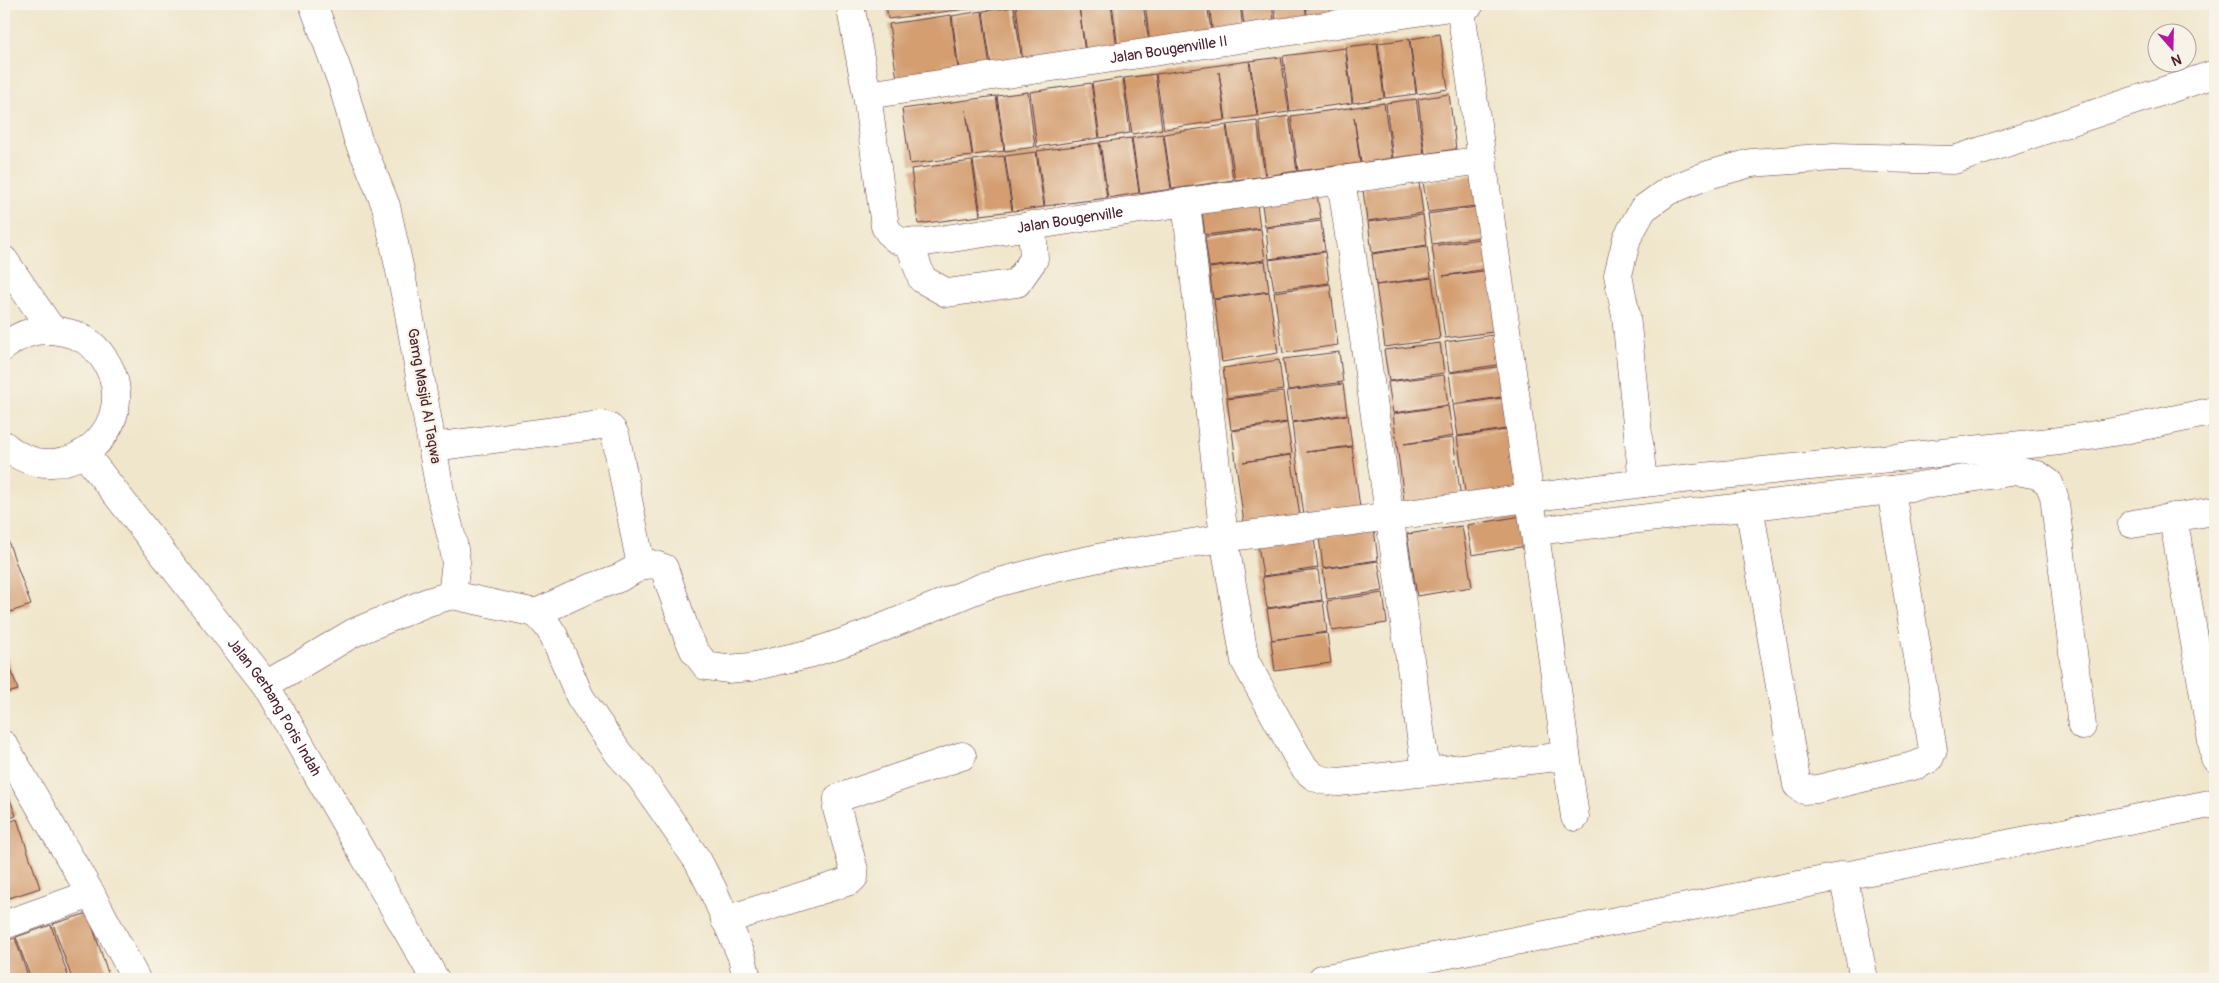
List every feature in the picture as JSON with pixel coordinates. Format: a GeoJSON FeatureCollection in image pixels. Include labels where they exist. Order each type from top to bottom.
{"type":"FeatureCollection","features":[{"type":"Feature","properties":{"kind":"street","name":"Gamg Masjid Al Taqwa"},"geometry":{"type":"LineString","coordinates":[[313,4],[342,84],[358,140],[370,164],[386,206],[408,308],[456,562],[452,595]]}},
{"type":"Feature","properties":{"kind":"street","name":"Jalan Bougenville"},"geometry":{"type":"LineString","coordinates":[[850,4],[867,95],[884,226],[891,238],[899,242],[926,242],[1341,179],[1483,160]]}},
{"type":"Feature","properties":{"kind":"street"},"geometry":{"type":"LineString","coordinates":[[1464,5],[1483,160],[1575,817]]}},
{"type":"Feature","properties":{"kind":"street","name":"Jalan Bougenville II"},"geometry":{"type":"LineString","coordinates":[[867,95],[1464,5]]}},
{"type":"Feature","properties":{"kind":"street"},"geometry":{"type":"LineString","coordinates":[[1642,483],[1626,316],[1618,275],[1627,238],[1643,209],[1668,191],[1708,175],[1751,163],[1834,157],[1954,160],[2215,74]]}},
{"type":"Feature","properties":{"kind":"street"},"geometry":{"type":"LineString","coordinates":[[1341,179],[1426,771]]}},
{"type":"Feature","properties":{"kind":"street"},"geometry":{"type":"LineString","coordinates":[[1186,202],[1224,538],[1245,661],[1309,775],[1320,781],[1339,782],[1566,756]]}},
{"type":"Feature","properties":{"kind":"street"},"geometry":{"type":"LineString","coordinates":[[909,242],[922,279],[947,293],[1017,283],[1034,259],[1032,225]]}},
{"type":"Feature","properties":{"kind":"street"},"geometry":{"type":"LineString","coordinates":[[4,260],[52,330]]}},
{"type":"Feature","properties":{"kind":"street"},"geometry":{"type":"LineString","coordinates":[[4,347],[22,334],[38,330],[70,333],[85,340],[98,350],[108,364],[114,380],[116,396],[114,413],[108,429],[98,442],[74,459],[49,463],[10,457]]}},
{"type":"Feature","properties":{"kind":"street"},"geometry":{"type":"LineString","coordinates":[[536,613],[588,589],[619,578],[642,566],[652,564],[664,568],[694,650],[706,666],[727,669],[751,667],[812,653],[862,636],[985,586],[1056,567],[1113,555],[1224,538],[1642,483],[2060,441],[2133,429],[2215,411]]}},
{"type":"Feature","properties":{"kind":"street"},"geometry":{"type":"LineString","coordinates":[[433,447],[601,425],[608,426],[614,431],[616,438],[642,566]]}},
{"type":"Feature","properties":{"kind":"street","name":"Jalan Gerbang Poris Indah"},"geometry":{"type":"LineString","coordinates":[[84,453],[266,685],[435,979]]}},
{"type":"Feature","properties":{"kind":"street"},"geometry":{"type":"LineString","coordinates":[[1535,532],[1891,490],[2017,471],[2038,475],[2049,483],[2054,496],[2082,726]]}},
{"type":"Feature","properties":{"kind":"street"},"geometry":{"type":"LineString","coordinates":[[1750,506],[1798,785],[1804,790],[1817,789],[1917,765],[1928,759],[1934,750],[1891,490]]}},
{"type":"Feature","properties":{"kind":"street"},"geometry":{"type":"LineString","coordinates":[[2132,524],[2215,511]]}},
{"type":"Feature","properties":{"kind":"street"},"geometry":{"type":"LineString","coordinates":[[2173,517],[2215,758]]}},
{"type":"Feature","properties":{"kind":"street"},"geometry":{"type":"LineString","coordinates":[[266,685],[353,633],[428,602],[452,595],[536,613],[554,636],[580,697],[619,754],[641,778],[698,861],[713,890],[742,958],[747,979]]}},
{"type":"Feature","properties":{"kind":"street"},"geometry":{"type":"LineString","coordinates":[[4,745],[91,894],[136,979]]}},
{"type":"Feature","properties":{"kind":"street"},"geometry":{"type":"LineString","coordinates":[[725,920],[850,881],[854,877],[854,870],[837,809],[838,798],[962,756]]}},
{"type":"Feature","properties":{"kind":"street"},"geometry":{"type":"LineString","coordinates":[[1322,979],[2215,803]]}},
{"type":"Feature","properties":{"kind":"street"},"geometry":{"type":"LineString","coordinates":[[1843,875],[1864,979]]}},
{"type":"Feature","properties":{"kind":"street"},"geometry":{"type":"LineString","coordinates":[[4,925],[91,894]]}},
{"type":"Feature","properties":{"kind":"building"},"geometry":{"type":"Polygon","coordinates":[[[886,4],[949,4],[950,11],[888,19],[886,4]]]}},
{"type":"Feature","properties":{"kind":"building"},"geometry":{"type":"Polygon","coordinates":[[[950,4],[981,4],[982,7],[951,11],[950,4]]]}},
{"type":"Feature","properties":{"kind":"building"},"geometry":{"type":"Polygon","coordinates":[[[1035,4],[1111,4],[1117,49],[1086,53],[1079,7],[1085,53],[1023,62],[1016,6],[1035,4]]]}},
{"type":"Feature","properties":{"kind":"building"},"geometry":{"type":"Polygon","coordinates":[[[1112,4],[1143,4],[1149,44],[1118,48],[1112,4]]]}},
{"type":"Feature","properties":{"kind":"building"},"geometry":{"type":"Polygon","coordinates":[[[1145,4],[1207,4],[1212,36],[1150,44],[1145,4]]]}},
{"type":"Feature","properties":{"kind":"building"},"geometry":{"type":"Polygon","coordinates":[[[1209,4],[1240,4],[1243,31],[1213,35],[1209,4]]]}},
{"type":"Feature","properties":{"kind":"building"},"geometry":{"type":"Polygon","coordinates":[[[1241,4],[1272,4],[1275,27],[1245,31],[1241,4]]]}},
{"type":"Feature","properties":{"kind":"building"},"geometry":{"type":"Polygon","coordinates":[[[1274,4],[1305,4],[1307,22],[1277,27],[1274,4]]]}},
{"type":"Feature","properties":{"kind":"building"},"geometry":{"type":"Polygon","coordinates":[[[1306,4],[1337,4],[1339,18],[1308,22],[1306,4]]]}},
{"type":"Feature","properties":{"kind":"building"},"geometry":{"type":"Polygon","coordinates":[[[1338,4],[1369,4],[1370,13],[1340,18],[1338,4]]]}},
{"type":"Feature","properties":{"kind":"building"},"geometry":{"type":"Polygon","coordinates":[[[1014,7],[1022,62],[991,66],[983,11],[1014,7]]]}},
{"type":"Feature","properties":{"kind":"building"},"geometry":{"type":"Polygon","coordinates":[[[982,11],[990,67],[959,71],[952,16],[982,11]]]}},
{"type":"Feature","properties":{"kind":"building"},"geometry":{"type":"Polygon","coordinates":[[[951,15],[958,71],[897,79],[889,24],[951,15]]]}},
{"type":"Feature","properties":{"kind":"building"},"geometry":{"type":"Polygon","coordinates":[[[1440,34],[1448,89],[1417,94],[1410,39],[1440,34]]]}},
{"type":"Feature","properties":{"kind":"building"},"geometry":{"type":"Polygon","coordinates":[[[1409,39],[1416,94],[1385,98],[1378,43],[1409,39]]]}},
{"type":"Feature","properties":{"kind":"building"},"geometry":{"type":"Polygon","coordinates":[[[1377,43],[1384,98],[1353,103],[1346,47],[1377,43]]]}},
{"type":"Feature","properties":{"kind":"building"},"geometry":{"type":"Polygon","coordinates":[[[1345,48],[1352,103],[1290,111],[1283,56],[1345,48]]]}},
{"type":"Feature","properties":{"kind":"building"},"geometry":{"type":"Polygon","coordinates":[[[1281,57],[1289,112],[1258,116],[1250,61],[1281,57]]]}},
{"type":"Feature","properties":{"kind":"building"},"geometry":{"type":"Polygon","coordinates":[[[1249,61],[1257,116],[1226,120],[1219,72],[1225,120],[1164,129],[1156,74],[1249,61]]]}},
{"type":"Feature","properties":{"kind":"building"},"geometry":{"type":"Polygon","coordinates":[[[1155,74],[1162,129],[1132,134],[1124,78],[1155,74]]]}},
{"type":"Feature","properties":{"kind":"building"},"geometry":{"type":"Polygon","coordinates":[[[1123,78],[1130,133],[1100,138],[1092,83],[1123,78]]]}},
{"type":"Feature","properties":{"kind":"building"},"geometry":{"type":"Polygon","coordinates":[[[1091,83],[1099,138],[1037,147],[1030,92],[1091,83]]]}},
{"type":"Feature","properties":{"kind":"building"},"geometry":{"type":"Polygon","coordinates":[[[1028,92],[1035,147],[1005,151],[997,96],[1028,92]]]}},
{"type":"Feature","properties":{"kind":"building"},"geometry":{"type":"Polygon","coordinates":[[[1449,94],[1456,149],[1425,154],[1418,99],[1449,94]]]}},
{"type":"Feature","properties":{"kind":"building"},"geometry":{"type":"Polygon","coordinates":[[[996,96],[1004,151],[973,155],[966,110],[972,156],[910,164],[902,109],[996,96]]]}},
{"type":"Feature","properties":{"kind":"building"},"geometry":{"type":"Polygon","coordinates":[[[1416,99],[1424,154],[1393,158],[1386,103],[1416,99]]]}},
{"type":"Feature","properties":{"kind":"building"},"geometry":{"type":"Polygon","coordinates":[[[1384,103],[1392,158],[1361,163],[1354,117],[1360,163],[1298,171],[1291,116],[1384,103]]]}},
{"type":"Feature","properties":{"kind":"building"},"geometry":{"type":"Polygon","coordinates":[[[1289,116],[1297,171],[1266,176],[1259,121],[1289,116]]]}},
{"type":"Feature","properties":{"kind":"building"},"geometry":{"type":"Polygon","coordinates":[[[1257,121],[1265,176],[1235,180],[1227,125],[1257,121]]]}},
{"type":"Feature","properties":{"kind":"building"},"geometry":{"type":"Polygon","coordinates":[[[1226,125],[1233,180],[1172,189],[1164,134],[1226,125]]]}},
{"type":"Feature","properties":{"kind":"building"},"geometry":{"type":"Polygon","coordinates":[[[1163,134],[1171,189],[1140,194],[1132,138],[1163,134]]]}},
{"type":"Feature","properties":{"kind":"building"},"geometry":{"type":"Polygon","coordinates":[[[1131,138],[1139,193],[1108,198],[1100,142],[1131,138]]]}},
{"type":"Feature","properties":{"kind":"building"},"geometry":{"type":"Polygon","coordinates":[[[1099,143],[1107,198],[1045,206],[1037,151],[1099,143]]]}},
{"type":"Feature","properties":{"kind":"building"},"geometry":{"type":"Polygon","coordinates":[[[1036,152],[1044,207],[1013,211],[1005,156],[1036,152]]]}},
{"type":"Feature","properties":{"kind":"building"},"geometry":{"type":"Polygon","coordinates":[[[1004,156],[1012,211],[981,215],[973,160],[1004,156]]]}},
{"type":"Feature","properties":{"kind":"building"},"geometry":{"type":"Polygon","coordinates":[[[972,161],[980,216],[918,224],[911,169],[972,161]]]}},
{"type":"Feature","properties":{"kind":"building"},"geometry":{"type":"Polygon","coordinates":[[[1479,174],[1483,205],[1428,212],[1423,182],[1479,174]]]}},
{"type":"Feature","properties":{"kind":"building"},"geometry":{"type":"Polygon","coordinates":[[[1419,183],[1423,213],[1367,221],[1363,190],[1419,183]]]}},
{"type":"Feature","properties":{"kind":"building"},"geometry":{"type":"Polygon","coordinates":[[[1316,189],[1321,219],[1265,227],[1261,197],[1316,189]]]}},
{"type":"Feature","properties":{"kind":"building"},"geometry":{"type":"Polygon","coordinates":[[[1256,197],[1260,228],[1205,235],[1201,205],[1256,197]]]}},
{"type":"Feature","properties":{"kind":"building"},"geometry":{"type":"Polygon","coordinates":[[[1484,206],[1488,236],[1432,244],[1428,214],[1484,206]]]}},
{"type":"Feature","properties":{"kind":"building"},"geometry":{"type":"Polygon","coordinates":[[[1423,215],[1427,245],[1372,253],[1368,222],[1423,215]]]}},
{"type":"Feature","properties":{"kind":"building"},"geometry":{"type":"Polygon","coordinates":[[[1321,221],[1325,251],[1269,259],[1266,228],[1321,221]]]}},
{"type":"Feature","properties":{"kind":"building"},"geometry":{"type":"Polygon","coordinates":[[[1261,229],[1265,260],[1209,267],[1205,237],[1261,229]]]}},
{"type":"Feature","properties":{"kind":"building"},"geometry":{"type":"Polygon","coordinates":[[[1487,238],[1492,268],[1443,276],[1492,270],[1501,331],[1445,338],[1432,246],[1487,238]]]}},
{"type":"Feature","properties":{"kind":"building"},"geometry":{"type":"Polygon","coordinates":[[[1427,246],[1431,277],[1376,285],[1372,254],[1427,246]]]}},
{"type":"Feature","properties":{"kind":"building"},"geometry":{"type":"Polygon","coordinates":[[[1325,252],[1329,283],[1274,290],[1269,260],[1325,252]]]}},
{"type":"Feature","properties":{"kind":"building"},"geometry":{"type":"Polygon","coordinates":[[[1265,261],[1269,291],[1213,299],[1209,268],[1265,261]]]}},
{"type":"Feature","properties":{"kind":"building"},"geometry":{"type":"Polygon","coordinates":[[[1432,278],[1440,339],[1385,347],[1376,285],[1432,278]]]}},
{"type":"Feature","properties":{"kind":"building"},"geometry":{"type":"Polygon","coordinates":[[[1330,284],[1338,345],[1283,353],[1274,292],[1330,284]]]}},
{"type":"Feature","properties":{"kind":"building"},"geometry":{"type":"Polygon","coordinates":[[[1269,292],[1278,353],[1222,362],[1214,300],[1269,292]]]}},
{"type":"Feature","properties":{"kind":"building"},"geometry":{"type":"Polygon","coordinates":[[[1500,334],[1504,364],[1449,372],[1445,342],[1500,334]]]}},
{"type":"Feature","properties":{"kind":"building"},"geometry":{"type":"Polygon","coordinates":[[[1440,343],[1444,373],[1389,381],[1384,350],[1440,343]]]}},
{"type":"Feature","properties":{"kind":"building"},"geometry":{"type":"Polygon","coordinates":[[[1339,352],[1343,382],[1288,390],[1283,359],[1339,352]]]}},
{"type":"Feature","properties":{"kind":"building"},"geometry":{"type":"Polygon","coordinates":[[[1279,360],[1283,390],[1227,398],[1223,368],[1279,360]]]}},
{"type":"Feature","properties":{"kind":"building"},"geometry":{"type":"Polygon","coordinates":[[[1505,366],[1508,396],[1453,404],[1449,373],[1505,366]]]}},
{"type":"Feature","properties":{"kind":"building"},"geometry":{"type":"Polygon","coordinates":[[[1444,375],[1448,405],[1393,413],[1388,382],[1444,375]]]}},
{"type":"Feature","properties":{"kind":"building"},"geometry":{"type":"Polygon","coordinates":[[[1343,384],[1347,414],[1292,422],[1287,391],[1343,384]]]}},
{"type":"Feature","properties":{"kind":"building"},"geometry":{"type":"Polygon","coordinates":[[[1283,392],[1287,422],[1231,430],[1227,399],[1283,392]]]}},
{"type":"Feature","properties":{"kind":"building"},"geometry":{"type":"Polygon","coordinates":[[[1509,397],[1513,428],[1458,436],[1453,405],[1509,397]]]}},
{"type":"Feature","properties":{"kind":"building"},"geometry":{"type":"Polygon","coordinates":[[[1448,406],[1453,436],[1404,444],[1453,438],[1461,499],[1405,507],[1393,414],[1448,406]]]}},
{"type":"Feature","properties":{"kind":"building"},"geometry":{"type":"Polygon","coordinates":[[[1348,415],[1352,446],[1306,452],[1352,447],[1360,508],[1304,516],[1292,423],[1348,415]]]}},
{"type":"Feature","properties":{"kind":"building"},"geometry":{"type":"Polygon","coordinates":[[[1287,423],[1292,454],[1243,462],[1291,455],[1300,517],[1244,524],[1232,431],[1287,423]]]}},
{"type":"Feature","properties":{"kind":"building"},"geometry":{"type":"Polygon","coordinates":[[[1513,429],[1522,491],[1466,498],[1457,437],[1513,429]]]}},
{"type":"Feature","properties":{"kind":"building"},"geometry":{"type":"Polygon","coordinates":[[[1522,516],[1527,546],[1472,555],[1467,525],[1522,516]]]}},
{"type":"Feature","properties":{"kind":"building"},"geometry":{"type":"Polygon","coordinates":[[[1462,526],[1472,587],[1417,596],[1407,534],[1462,526]]]}},
{"type":"Feature","properties":{"kind":"building"},"geometry":{"type":"Polygon","coordinates":[[[1374,529],[1378,560],[1323,568],[1319,537],[1374,529]]]}},
{"type":"Feature","properties":{"kind":"building"},"geometry":{"type":"Polygon","coordinates":[[[7,538],[31,605],[4,614],[4,539],[7,538]]]}},
{"type":"Feature","properties":{"kind":"building"},"geometry":{"type":"Polygon","coordinates":[[[1314,538],[1318,568],[1263,576],[1258,545],[1314,538]]]}},
{"type":"Feature","properties":{"kind":"building"},"geometry":{"type":"Polygon","coordinates":[[[1378,561],[1383,591],[1327,599],[1323,569],[1378,561]]]}},
{"type":"Feature","properties":{"kind":"building"},"geometry":{"type":"Polygon","coordinates":[[[1318,570],[1322,600],[1267,608],[1262,577],[1318,570]]]}},
{"type":"Feature","properties":{"kind":"building"},"geometry":{"type":"Polygon","coordinates":[[[1383,593],[1387,623],[1332,631],[1327,601],[1383,593]]]}},
{"type":"Feature","properties":{"kind":"building"},"geometry":{"type":"Polygon","coordinates":[[[1323,601],[1327,632],[1272,640],[1267,609],[1323,601]]]}},
{"type":"Feature","properties":{"kind":"building"},"geometry":{"type":"Polygon","coordinates":[[[1327,633],[1331,663],[1275,671],[1271,640],[1327,633]]]}},
{"type":"Feature","properties":{"kind":"building"},"geometry":{"type":"Polygon","coordinates":[[[4,649],[18,690],[4,694],[4,649]]]}},
{"type":"Feature","properties":{"kind":"building"},"geometry":{"type":"Polygon","coordinates":[[[4,782],[16,816],[4,820],[4,782]]]}},
{"type":"Feature","properties":{"kind":"building"},"geometry":{"type":"Polygon","coordinates":[[[17,819],[40,888],[6,899],[4,894],[4,824],[17,819]]]}},
{"type":"Feature","properties":{"kind":"building"},"geometry":{"type":"Polygon","coordinates":[[[88,913],[110,979],[72,979],[53,924],[88,913]]]}},
{"type":"Feature","properties":{"kind":"building"},"geometry":{"type":"Polygon","coordinates":[[[51,925],[69,979],[31,979],[16,937],[51,925]]]}},
{"type":"Feature","properties":{"kind":"building"},"geometry":{"type":"Polygon","coordinates":[[[15,938],[29,979],[4,979],[4,942],[15,938]]]}}]}
